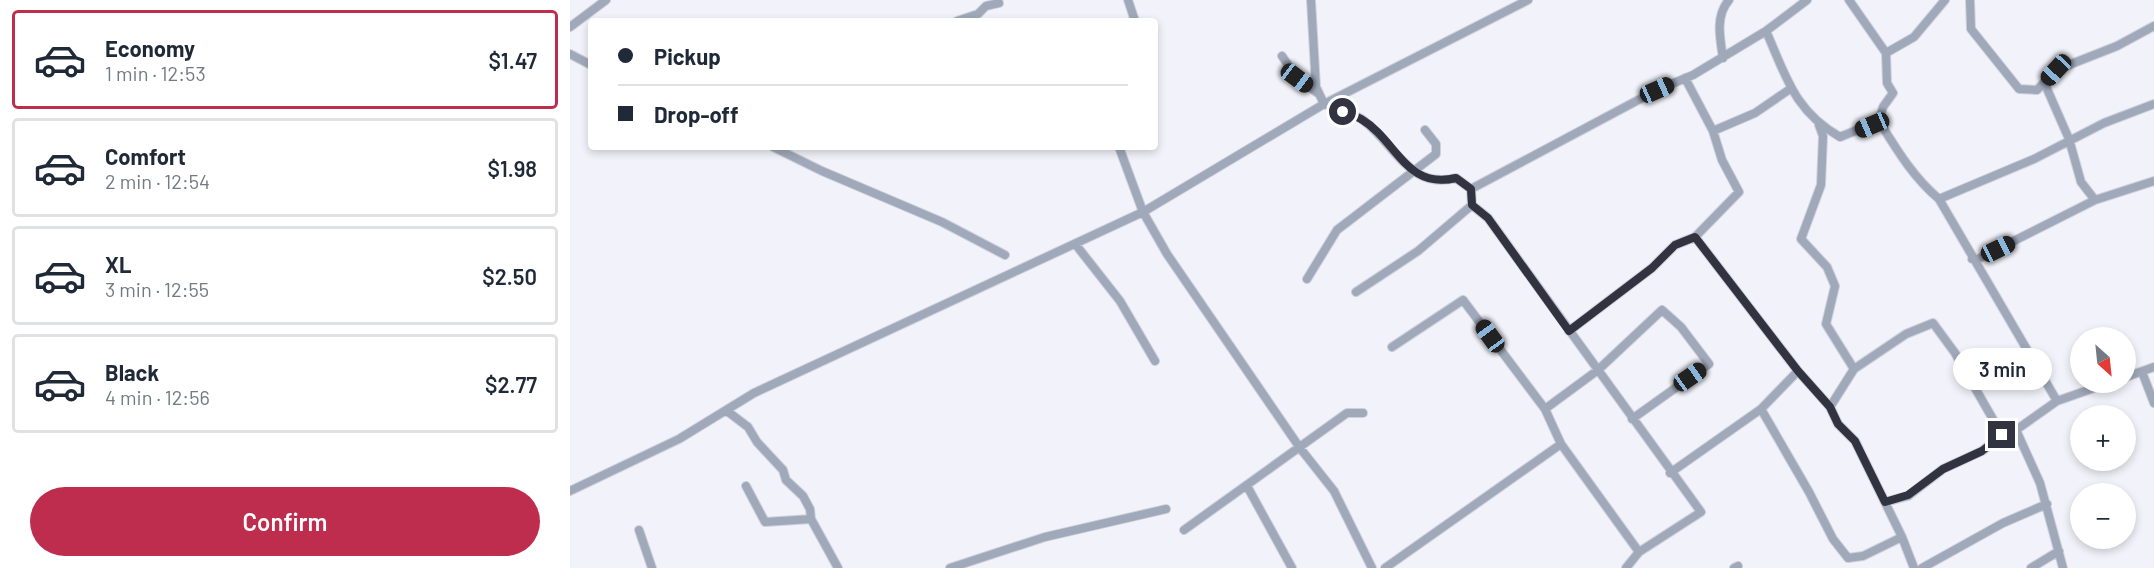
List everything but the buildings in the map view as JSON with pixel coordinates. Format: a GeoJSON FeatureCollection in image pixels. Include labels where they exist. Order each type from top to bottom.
{"type":"FeatureCollection","features":[{"type":"Feature","properties":{"kind":"street"},"geometry":{"type":"LineString","coordinates":[[570,27],[606,0]]}},
{"type":"Feature","properties":{"kind":"street"},"geometry":{"type":"LineString","coordinates":[[1128,0],[1134,18]]}},
{"type":"Feature","properties":{"kind":"street"},"geometry":{"type":"LineString","coordinates":[[1311,0],[1316,87],[1324,104],[1362,119],[1412,171],[1422,178],[1446,181],[1456,178],[1471,189]]}},
{"type":"Feature","properties":{"kind":"street"},"geometry":{"type":"LineString","coordinates":[[570,491],[679,439],[753,393],[1143,212],[1324,104],[1528,0]]}},
{"type":"Feature","properties":{"kind":"street"},"geometry":{"type":"LineString","coordinates":[[1723,57],[1719,32],[1722,8],[1729,0]]}},
{"type":"Feature","properties":{"kind":"street"},"geometry":{"type":"LineString","coordinates":[[1471,189],[1723,57],[1766,32],[1807,0]]}},
{"type":"Feature","properties":{"kind":"street"},"geometry":{"type":"LineString","coordinates":[[1849,0],[1886,53],[1887,83],[1893,93],[1883,107],[1879,121],[1904,161],[1922,184],[1939,199],[2057,401]]}},
{"type":"Feature","properties":{"kind":"street"},"geometry":{"type":"LineString","coordinates":[[1886,53],[1914,37],[1945,0]]}},
{"type":"Feature","properties":{"kind":"street"},"geometry":{"type":"LineString","coordinates":[[1970,0],[1971,29],[2019,89],[2037,90],[2056,70],[2117,46],[2154,26]]}},
{"type":"Feature","properties":{"kind":"street"},"geometry":{"type":"LineString","coordinates":[[966,18],[978,14],[986,6],[999,3]]}},
{"type":"Feature","properties":{"kind":"street"},"geometry":{"type":"LineString","coordinates":[[1766,32],[1790,89],[1819,125],[1823,136],[1821,185],[1801,239],[1827,267],[1835,286],[1826,324],[1854,369]]}},
{"type":"Feature","properties":{"kind":"street"},"geometry":{"type":"LineString","coordinates":[[570,54],[588,63]]}},
{"type":"Feature","properties":{"kind":"street"},"geometry":{"type":"LineString","coordinates":[[1282,56],[1297,78],[1320,95]]}},
{"type":"Feature","properties":{"kind":"street"},"geometry":{"type":"LineString","coordinates":[[1569,331],[1652,268],[1675,245],[1695,237],[1739,192],[1722,160],[1713,131],[1685,78]]}},
{"type":"Feature","properties":{"kind":"street"},"geometry":{"type":"LineString","coordinates":[[2044,82],[2069,139],[2081,182],[2095,200]]}},
{"type":"Feature","properties":{"kind":"street"},"geometry":{"type":"LineString","coordinates":[[1713,131],[1755,113],[1790,89]]}},
{"type":"Feature","properties":{"kind":"street"},"geometry":{"type":"LineString","coordinates":[[1939,199],[2034,159],[2104,123],[2154,104]]}},
{"type":"Feature","properties":{"kind":"street"},"geometry":{"type":"LineString","coordinates":[[1819,125],[1840,137],[1879,121]]}},
{"type":"Feature","properties":{"kind":"street"},"geometry":{"type":"LineString","coordinates":[[1307,279],[1337,230],[1436,154],[1436,144],[1425,130]]}},
{"type":"Feature","properties":{"kind":"street"},"geometry":{"type":"LineString","coordinates":[[779,150],[822,171],[942,222],[1005,255]]}},
{"type":"Feature","properties":{"kind":"street"},"geometry":{"type":"LineString","coordinates":[[1120,150],[1143,212],[1167,254],[1300,448],[1334,491],[1372,568]]}},
{"type":"Feature","properties":{"kind":"street"},"geometry":{"type":"LineString","coordinates":[[1972,259],[1978,259],[2095,200],[2154,181]]}},
{"type":"Feature","properties":{"kind":"street"},"geometry":{"type":"LineString","coordinates":[[1471,189],[1472,205],[1488,218],[1670,473],[1701,512],[1639,552],[1630,567]]}},
{"type":"Feature","properties":{"kind":"street"},"geometry":{"type":"LineString","coordinates":[[1356,292],[1418,251],[1472,205]]}},
{"type":"Feature","properties":{"kind":"street"},"geometry":{"type":"LineString","coordinates":[[1695,237],[1798,371],[1830,407],[1838,424],[1855,441],[1902,537],[1914,568]]}},
{"type":"Feature","properties":{"kind":"street"},"geometry":{"type":"LineString","coordinates":[[1076,245],[1120,301],[1155,361]]}},
{"type":"Feature","properties":{"kind":"street"},"geometry":{"type":"LineString","coordinates":[[1392,347],[1463,300],[1545,409],[1561,444],[1639,552]]}},
{"type":"Feature","properties":{"kind":"street"},"geometry":{"type":"LineString","coordinates":[[1545,409],[1598,370],[1662,310],[1681,327],[1709,364],[1632,419]]}},
{"type":"Feature","properties":{"kind":"street"},"geometry":{"type":"LineString","coordinates":[[1830,407],[1854,369],[1906,334],[1933,323],[1955,353],[2002,435]]}},
{"type":"Feature","properties":{"kind":"street"},"geometry":{"type":"LineString","coordinates":[[2136,374],[2154,367]]}},
{"type":"Feature","properties":{"kind":"street"},"geometry":{"type":"LineString","coordinates":[[1670,473],[1761,409],[1798,371]]}},
{"type":"Feature","properties":{"kind":"street"},"geometry":{"type":"LineString","coordinates":[[2142,372],[2154,403]]}},
{"type":"Feature","properties":{"kind":"street"},"geometry":{"type":"LineString","coordinates":[[1885,502],[1908,495],[1943,469],[1982,451],[2002,435],[2016,430],[2057,401],[2080,393]]}},
{"type":"Feature","properties":{"kind":"street"},"geometry":{"type":"LineString","coordinates":[[1761,409],[1833,539],[1848,558],[1863,556],[1902,537]]}},
{"type":"Feature","properties":{"kind":"street"},"geometry":{"type":"LineString","coordinates":[[727,411],[747,428],[783,470],[786,480],[806,502],[811,519],[838,568]]}},
{"type":"Feature","properties":{"kind":"street"},"geometry":{"type":"LineString","coordinates":[[1184,530],[1347,412],[1363,413]]}},
{"type":"Feature","properties":{"kind":"street"},"geometry":{"type":"LineString","coordinates":[[2016,430],[2047,504],[2063,568]]}},
{"type":"Feature","properties":{"kind":"street"},"geometry":{"type":"LineString","coordinates":[[1385,568],[1561,444]]}},
{"type":"Feature","properties":{"kind":"street"},"geometry":{"type":"LineString","coordinates":[[746,486],[765,522],[811,519]]}},
{"type":"Feature","properties":{"kind":"street"},"geometry":{"type":"LineString","coordinates":[[1247,486],[1292,568]]}},
{"type":"Feature","properties":{"kind":"street"},"geometry":{"type":"LineString","coordinates":[[1922,568],[2002,523],[2047,504]]}},
{"type":"Feature","properties":{"kind":"street"},"geometry":{"type":"LineString","coordinates":[[950,568],[1045,537],[1166,509]]}},
{"type":"Feature","properties":{"kind":"street"},"geometry":{"type":"LineString","coordinates":[[639,530],[652,568]]}},
{"type":"Feature","properties":{"kind":"street"},"geometry":{"type":"LineString","coordinates":[[2031,568],[2059,551]]}},
{"type":"Feature","properties":{"kind":"route"},"geometry":{"type":"LineString","coordinates":[[1343,112],[1362,119],[1412,171],[1422,178],[1446,181],[1456,178],[1471,189],[1472,205],[1488,218],[1569,331],[1652,268],[1675,245],[1695,237],[1798,371],[1830,407],[1838,424],[1855,441],[1885,502],[1908,495],[1943,469],[1982,451],[2002,435]]}}]}
